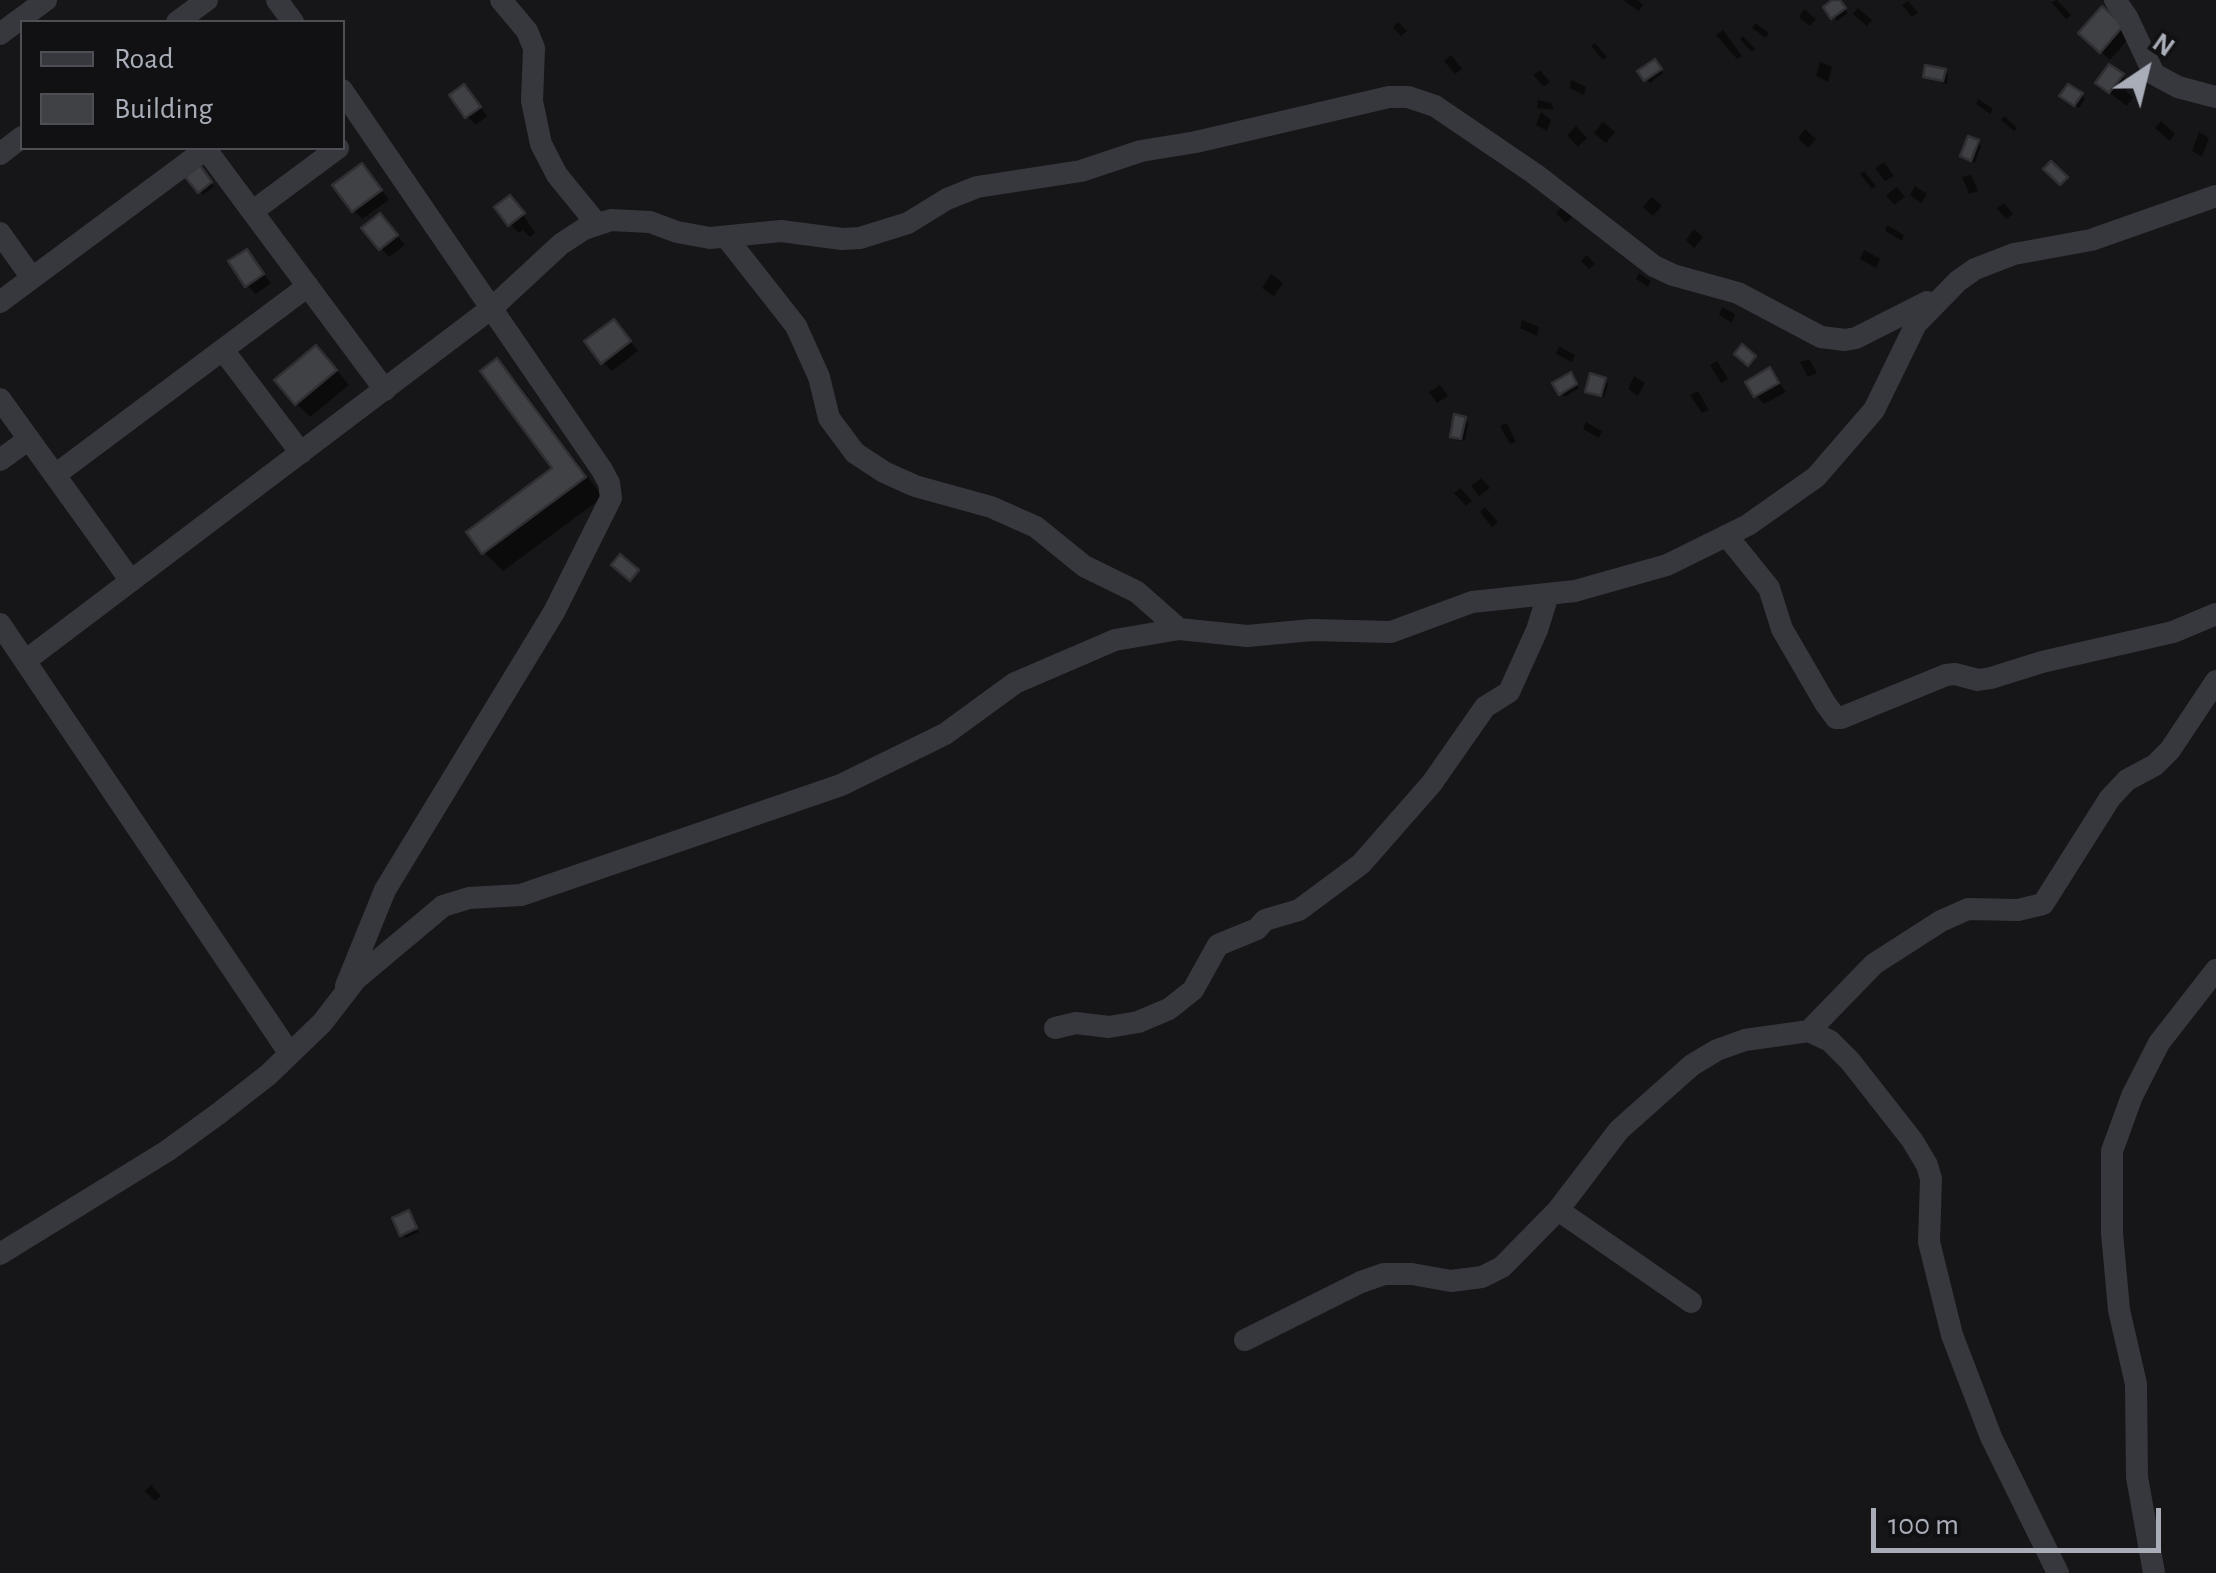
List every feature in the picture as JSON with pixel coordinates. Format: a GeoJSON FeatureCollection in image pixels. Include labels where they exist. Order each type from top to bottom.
{"type":"FeatureCollection","features":[{"type":"Feature","properties":{"kind":"street"},"geometry":{"type":"LineString","coordinates":[[0,34],[46,0]]}},
{"type":"Feature","properties":{"kind":"street"},"geometry":{"type":"LineString","coordinates":[[180,20],[207,0]]}},
{"type":"Feature","properties":{"kind":"street"},"geometry":{"type":"LineString","coordinates":[[501,0],[527,31],[534,48],[532,100],[541,144],[557,175],[597,224]]}},
{"type":"Feature","properties":{"kind":"street"},"geometry":{"type":"LineString","coordinates":[[2115,0],[2127,16],[2154,74],[2178,87],[2216,97]]}},
{"type":"Feature","properties":{"kind":"street"},"geometry":{"type":"LineString","coordinates":[[0,1254],[167,1151],[268,1075],[322,1024],[344,991],[385,890],[554,612],[612,498],[602,470],[345,94]]}},
{"type":"Feature","properties":{"kind":"street"},"geometry":{"type":"LineString","coordinates":[[25,661],[385,390],[492,306],[561,244],[597,224],[637,220],[694,237],[781,231],[842,240],[877,235],[976,187],[1081,172],[1142,151],[1399,96],[1418,98],[1435,106],[1535,174],[1654,266],[1692,282],[1738,294],[1821,337],[1845,340],[1942,294],[1994,260],[2079,244],[2216,196]]}},
{"type":"Feature","properties":{"kind":"street"},"geometry":{"type":"LineString","coordinates":[[345,142],[368,126]]}},
{"type":"Feature","properties":{"kind":"street"},"geometry":{"type":"LineString","coordinates":[[0,154],[20,139]]}},
{"type":"Feature","properties":{"kind":"street"},"geometry":{"type":"LineString","coordinates":[[0,302],[203,150]]}},
{"type":"Feature","properties":{"kind":"street"},"geometry":{"type":"LineString","coordinates":[[207,150],[385,390]]}},
{"type":"Feature","properties":{"kind":"street"},"geometry":{"type":"LineString","coordinates":[[252,211],[335,150]]}},
{"type":"Feature","properties":{"kind":"street"},"geometry":{"type":"LineString","coordinates":[[0,233],[32,278]]}},
{"type":"Feature","properties":{"kind":"street"},"geometry":{"type":"LineString","coordinates":[[726,237],[796,326],[818,377],[829,418],[855,452],[884,472],[916,486],[990,507],[1036,526],[1084,566],[1137,592],[1178,629]]}},
{"type":"Feature","properties":{"kind":"street"},"geometry":{"type":"LineString","coordinates":[[55,475],[308,286]]}},
{"type":"Feature","properties":{"kind":"street"},"geometry":{"type":"LineString","coordinates":[[344,991],[444,906],[470,898],[521,895],[841,785],[944,734],[1015,683],[1115,640],[1178,629],[1248,636],[1312,630],[1391,632],[1472,602],[1548,594],[1637,576],[1727,536],[1794,495],[1836,456],[1884,393],[1897,357],[1916,324],[1942,294]]}},
{"type":"Feature","properties":{"kind":"street"},"geometry":{"type":"LineString","coordinates":[[223,350],[301,454]]}},
{"type":"Feature","properties":{"kind":"street"},"geometry":{"type":"LineString","coordinates":[[0,399],[131,582]]}},
{"type":"Feature","properties":{"kind":"street"},"geometry":{"type":"LineString","coordinates":[[0,460],[29,439]]}},
{"type":"Feature","properties":{"kind":"street"},"geometry":{"type":"LineString","coordinates":[[1727,536],[1768,588],[1782,629],[1836,718],[1946,675],[1991,678],[2042,662],[2173,632],[2216,614]]}},
{"type":"Feature","properties":{"kind":"street"},"geometry":{"type":"LineString","coordinates":[[1055,1028],[1076,1023],[1109,1027],[1138,1022],[1169,1010],[1194,990],[1218,945],[1257,929],[1265,920],[1299,910],[1361,864],[1432,782],[1485,707],[1506,696],[1537,630],[1548,594]]}},
{"type":"Feature","properties":{"kind":"street"},"geometry":{"type":"LineString","coordinates":[[0,624],[290,1054]]}},
{"type":"Feature","properties":{"kind":"street"},"geometry":{"type":"LineString","coordinates":[[1809,1031],[1874,964],[1941,921],[1968,909],[2018,910],[2043,904],[2110,798],[2127,780],[2155,765],[2170,750],[2216,682]]}},
{"type":"Feature","properties":{"kind":"street"},"geometry":{"type":"LineString","coordinates":[[2154,1573],[2138,1478],[2136,1384],[2119,1310],[2112,1233],[2112,1152],[2132,1096],[2159,1043],[2216,970]]}},
{"type":"Feature","properties":{"kind":"street"},"geometry":{"type":"LineString","coordinates":[[1246,1340],[1384,1274],[1451,1281],[1482,1277],[1502,1267],[1558,1210],[1619,1130],[1692,1066],[1717,1050],[1745,1040],[1809,1031],[1830,1042],[1850,1061],[1922,1153],[1931,1180],[1929,1242],[1958,1351],[1991,1437],[2058,1573]]}},
{"type":"Feature","properties":{"kind":"street"},"geometry":{"type":"LineString","coordinates":[[1558,1210],[1691,1302]]}},
{"type":"Feature","properties":{"kind":"building"},"geometry":{"type":"Polygon","coordinates":[[[1832,0],[1840,0],[1846,8],[1831,19],[1823,7],[1832,0]]]}},
{"type":"Feature","properties":{"kind":"building"},"geometry":{"type":"Polygon","coordinates":[[[2102,6],[2124,25],[2100,53],[2078,33],[2102,6]]]}},
{"type":"Feature","properties":{"kind":"building"},"geometry":{"type":"Polygon","coordinates":[[[1655,59],[1662,69],[1644,81],[1637,71],[1655,59]]]}},
{"type":"Feature","properties":{"kind":"building"},"geometry":{"type":"Polygon","coordinates":[[[2109,64],[2124,74],[2109,93],[2095,83],[2109,64]]]}},
{"type":"Feature","properties":{"kind":"building"},"geometry":{"type":"Polygon","coordinates":[[[1925,65],[1946,69],[1943,81],[1923,77],[1925,65]]]}},
{"type":"Feature","properties":{"kind":"building"},"geometry":{"type":"Polygon","coordinates":[[[464,84],[481,107],[465,118],[449,95],[464,84]]]}},
{"type":"Feature","properties":{"kind":"building"},"geometry":{"type":"Polygon","coordinates":[[[2068,84],[2083,93],[2074,106],[2059,96],[2068,84]]]}},
{"type":"Feature","properties":{"kind":"building"},"geometry":{"type":"Polygon","coordinates":[[[1968,136],[1979,140],[1971,161],[1960,156],[1968,136]]]}},
{"type":"Feature","properties":{"kind":"building"},"geometry":{"type":"Polygon","coordinates":[[[2051,161],[2068,177],[2060,185],[2043,169],[2051,161]]]}},
{"type":"Feature","properties":{"kind":"building"},"geometry":{"type":"Polygon","coordinates":[[[362,163],[382,190],[352,212],[332,185],[362,163]]]}},
{"type":"Feature","properties":{"kind":"building"},"geometry":{"type":"Polygon","coordinates":[[[200,165],[212,182],[198,193],[185,177],[200,165]]]}},
{"type":"Feature","properties":{"kind":"building"},"geometry":{"type":"Polygon","coordinates":[[[510,195],[525,213],[508,226],[494,207],[510,195]]]}},
{"type":"Feature","properties":{"kind":"building"},"geometry":{"type":"Polygon","coordinates":[[[380,213],[398,235],[379,250],[361,228],[380,213]]]}},
{"type":"Feature","properties":{"kind":"building"},"geometry":{"type":"Polygon","coordinates":[[[247,249],[264,274],[245,287],[228,261],[247,249]]]}},
{"type":"Feature","properties":{"kind":"building"},"geometry":{"type":"Polygon","coordinates":[[[614,319],[631,341],[601,364],[584,341],[614,319]]]}},
{"type":"Feature","properties":{"kind":"building"},"geometry":{"type":"Polygon","coordinates":[[[1742,344],[1756,356],[1748,366],[1734,354],[1742,344]]]}},
{"type":"Feature","properties":{"kind":"building"},"geometry":{"type":"Polygon","coordinates":[[[316,345],[337,370],[295,405],[274,380],[316,345]]]}},
{"type":"Feature","properties":{"kind":"building"},"geometry":{"type":"Polygon","coordinates":[[[497,358],[586,477],[482,554],[466,532],[552,468],[480,371],[497,358]]]}},
{"type":"Feature","properties":{"kind":"building"},"geometry":{"type":"Polygon","coordinates":[[[1770,367],[1779,383],[1754,397],[1745,382],[1770,367]]]}},
{"type":"Feature","properties":{"kind":"building"},"geometry":{"type":"Polygon","coordinates":[[[1571,372],[1577,384],[1559,395],[1552,383],[1571,372]]]}},
{"type":"Feature","properties":{"kind":"building"},"geometry":{"type":"Polygon","coordinates":[[[1590,373],[1606,378],[1601,396],[1585,392],[1590,373]]]}},
{"type":"Feature","properties":{"kind":"building"},"geometry":{"type":"Polygon","coordinates":[[[1454,414],[1466,417],[1461,439],[1450,437],[1454,414]]]}},
{"type":"Feature","properties":{"kind":"building"},"geometry":{"type":"Polygon","coordinates":[[[620,554],[639,570],[630,581],[611,565],[620,554]]]}},
{"type":"Feature","properties":{"kind":"building"},"geometry":{"type":"Polygon","coordinates":[[[409,1210],[417,1228],[400,1236],[392,1218],[409,1210]]]}}]}
